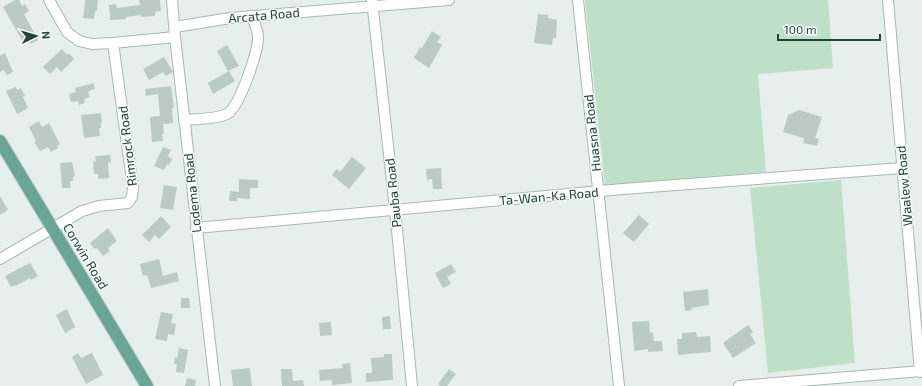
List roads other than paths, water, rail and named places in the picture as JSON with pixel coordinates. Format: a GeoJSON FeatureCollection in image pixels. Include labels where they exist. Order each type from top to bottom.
{"type":"FeatureCollection","features":[{"type":"Feature","properties":{"kind":"main road","name":"Corwin Road"},"geometry":{"type":"LineString","coordinates":[[0,141],[147,386]]}},
{"type":"Feature","properties":{"kind":"street","name":"Arcata Road"},"geometry":{"type":"LineString","coordinates":[[48,0],[67,32],[80,41],[92,44],[113,43],[175,32],[230,18],[373,3],[449,0]]}},
{"type":"Feature","properties":{"kind":"street","name":"Lodema Road"},"geometry":{"type":"LineString","coordinates":[[172,0],[214,386]]}},
{"type":"Feature","properties":{"kind":"street","name":"Huasna Road"},"geometry":{"type":"LineString","coordinates":[[578,0],[619,386]]}},
{"type":"Feature","properties":{"kind":"street","name":"Waalew Road"},"geometry":{"type":"LineString","coordinates":[[888,0],[921,372]]}},
{"type":"Feature","properties":{"kind":"street","name":"Pauba Road"},"geometry":{"type":"LineString","coordinates":[[373,3],[412,386]]}},
{"type":"Feature","properties":{"kind":"street"},"geometry":{"type":"LineString","coordinates":[[184,120],[226,115],[233,108],[238,100],[256,52],[258,34],[252,16]]}},
{"type":"Feature","properties":{"kind":"street","name":"Rimrock Road"},"geometry":{"type":"LineString","coordinates":[[0,259],[82,211],[99,206],[128,203],[132,197],[133,188],[113,43]]}},
{"type":"Feature","properties":{"kind":"street","name":"Ta-Wan-Ka Road"},"geometry":{"type":"LineString","coordinates":[[196,228],[599,191],[902,168]]}},
{"type":"Feature","properties":{"kind":"street"},"geometry":{"type":"LineString","coordinates":[[739,386],[861,381],[921,372]]}}]}
